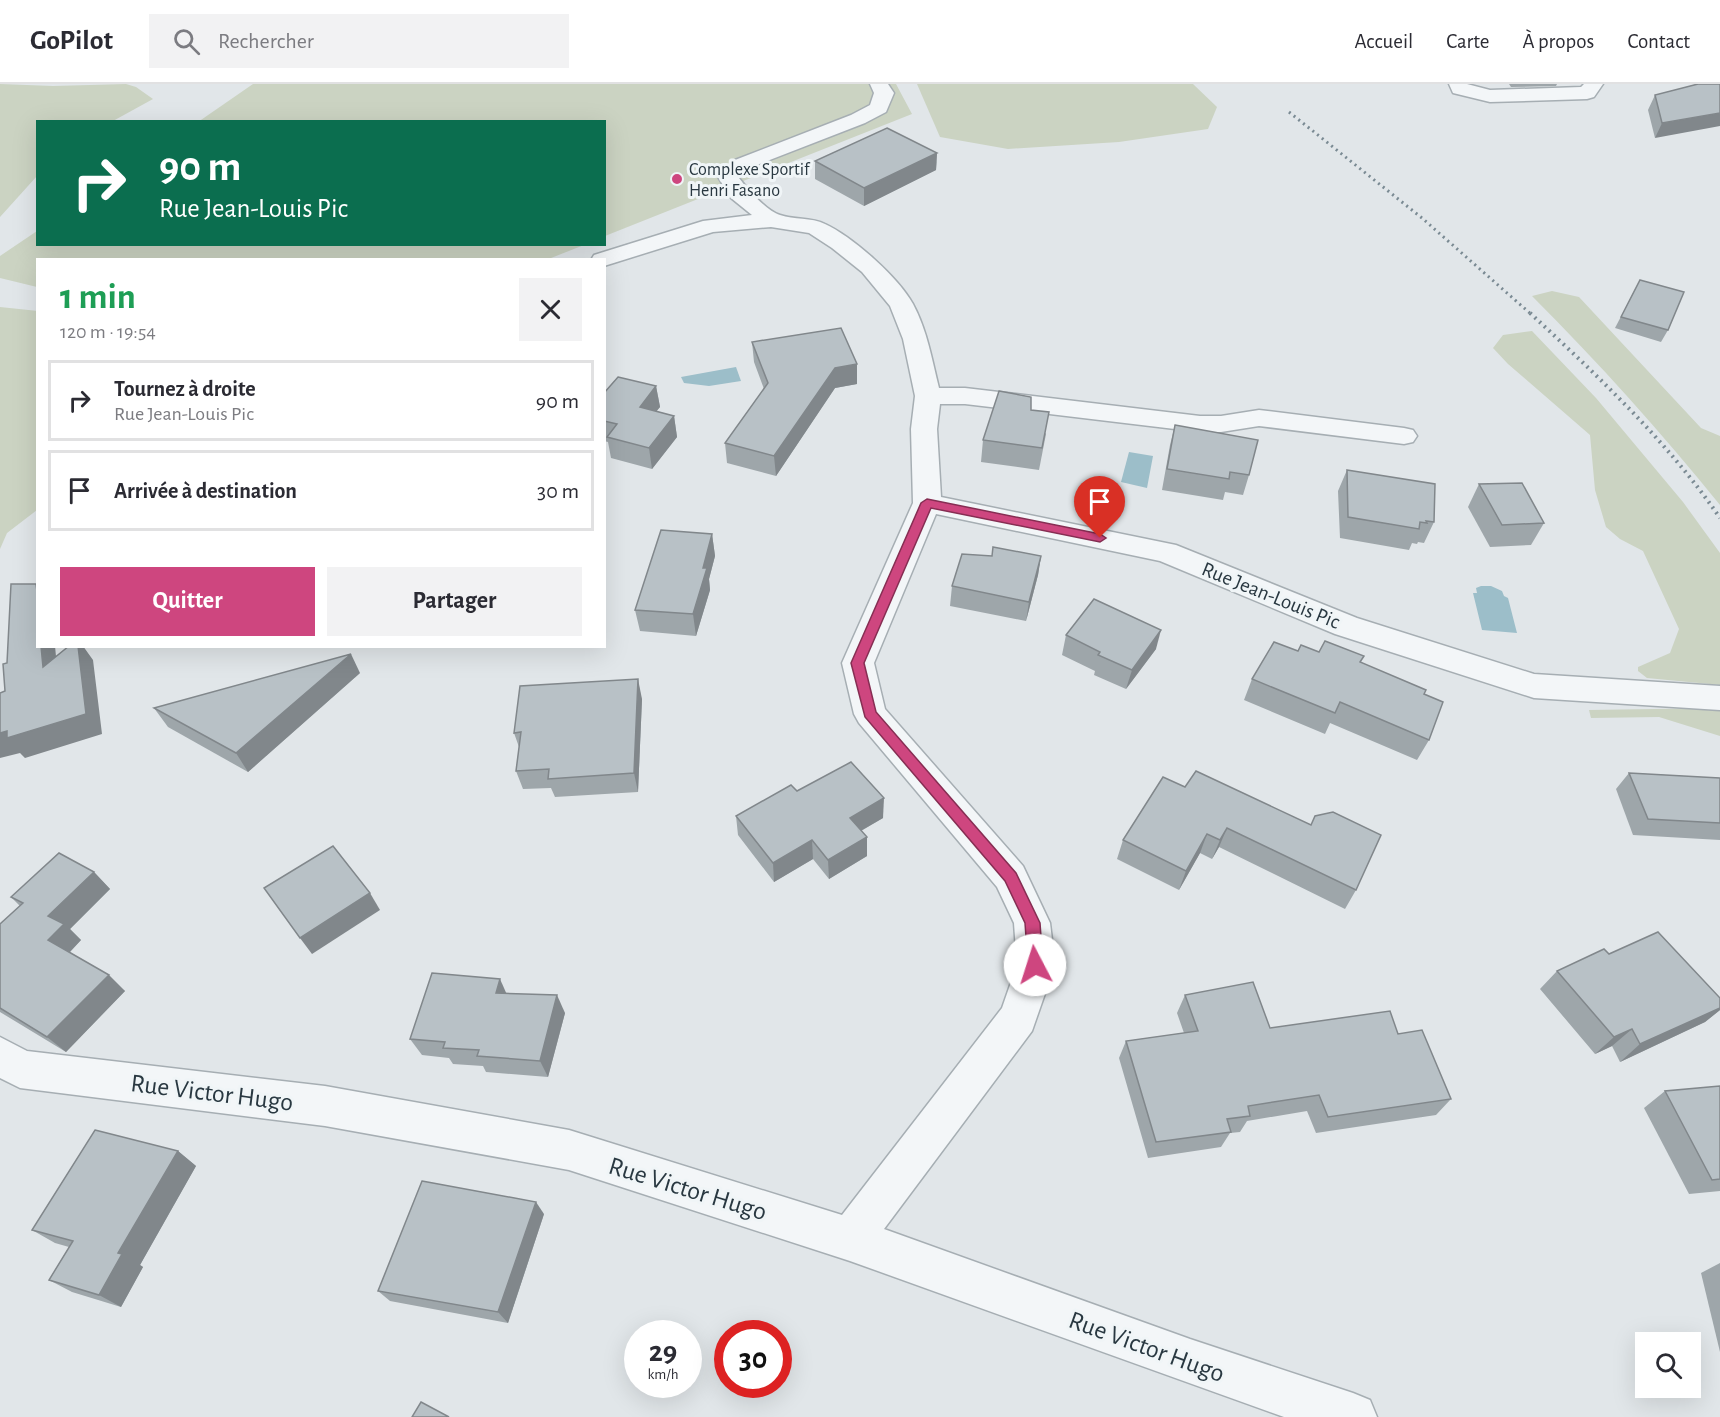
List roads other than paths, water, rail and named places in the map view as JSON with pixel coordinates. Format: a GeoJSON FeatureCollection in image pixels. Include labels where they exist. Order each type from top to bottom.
{"type":"FeatureCollection","features":[{"type":"Feature","properties":{"kind":"street"},"geometry":{"type":"LineString","coordinates":[[771,220],[739,193],[728,177],[742,164],[858,119],[879,108],[884,93],[879,84]]}},
{"type":"Feature","properties":{"kind":"street"},"geometry":{"type":"LineString","coordinates":[[1458,84],[1460,89],[1490,96],[1587,93],[1594,84]]}},
{"type":"Feature","properties":{"kind":"street"},"geometry":{"type":"LineString","coordinates":[[606,259],[711,226],[771,220],[816,228],[870,267],[901,304],[915,339],[928,396],[924,429],[927,503],[858,663],[870,714],[1010,877],[1032,923],[1035,965],[1018,1018],[850,1239]]}},
{"type":"Feature","properties":{"kind":"street"},"geometry":{"type":"LineString","coordinates":[[928,396],[965,396],[1200,424],[1221,424],[1259,417],[1404,436]]}},
{"type":"Feature","properties":{"kind":"street","name":"Rue Jean-Louis Pic"},"geometry":{"type":"LineString","coordinates":[[927,503],[1166,552],[1346,626],[1534,686],[1720,698]]}},
{"type":"Feature","properties":{"kind":"street","name":"Rue Victor Hugo"},"geometry":{"type":"LineString","coordinates":[[0,1056],[20,1069],[325,1106],[569,1150],[850,1239],[1190,1362],[1353,1417]]}},
{"type":"Feature","properties":{"kind":"water"},"geometry":{"type":"Polygon","coordinates":[[[736,367],[741,381],[709,386],[684,383],[681,377],[736,367]]]}},
{"type":"Feature","properties":{"kind":"water"},"geometry":{"type":"Polygon","coordinates":[[[1129,452],[1153,456],[1147,488],[1121,482],[1129,452]]]}},
{"type":"Feature","properties":{"kind":"water"},"geometry":{"type":"Polygon","coordinates":[[[1491,586],[1502,591],[1508,598],[1517,633],[1482,630],[1473,593],[1477,593],[1476,588],[1491,586]]]}},
{"type":"Feature","properties":{"kind":"railway"},"geometry":{"type":"LineString","coordinates":[[1289,112],[1422,218],[1532,315]]}},
{"type":"Feature","properties":{"kind":"railway"},"geometry":{"type":"LineString","coordinates":[[1530,313],[1631,411],[1678,463],[1720,518]]}},
{"type":"Feature","properties":{"kind":"place","name":"Complexe Sportif Henri Fasano"},"geometry":{"type":"Point","coordinates":[677,179]}}]}
